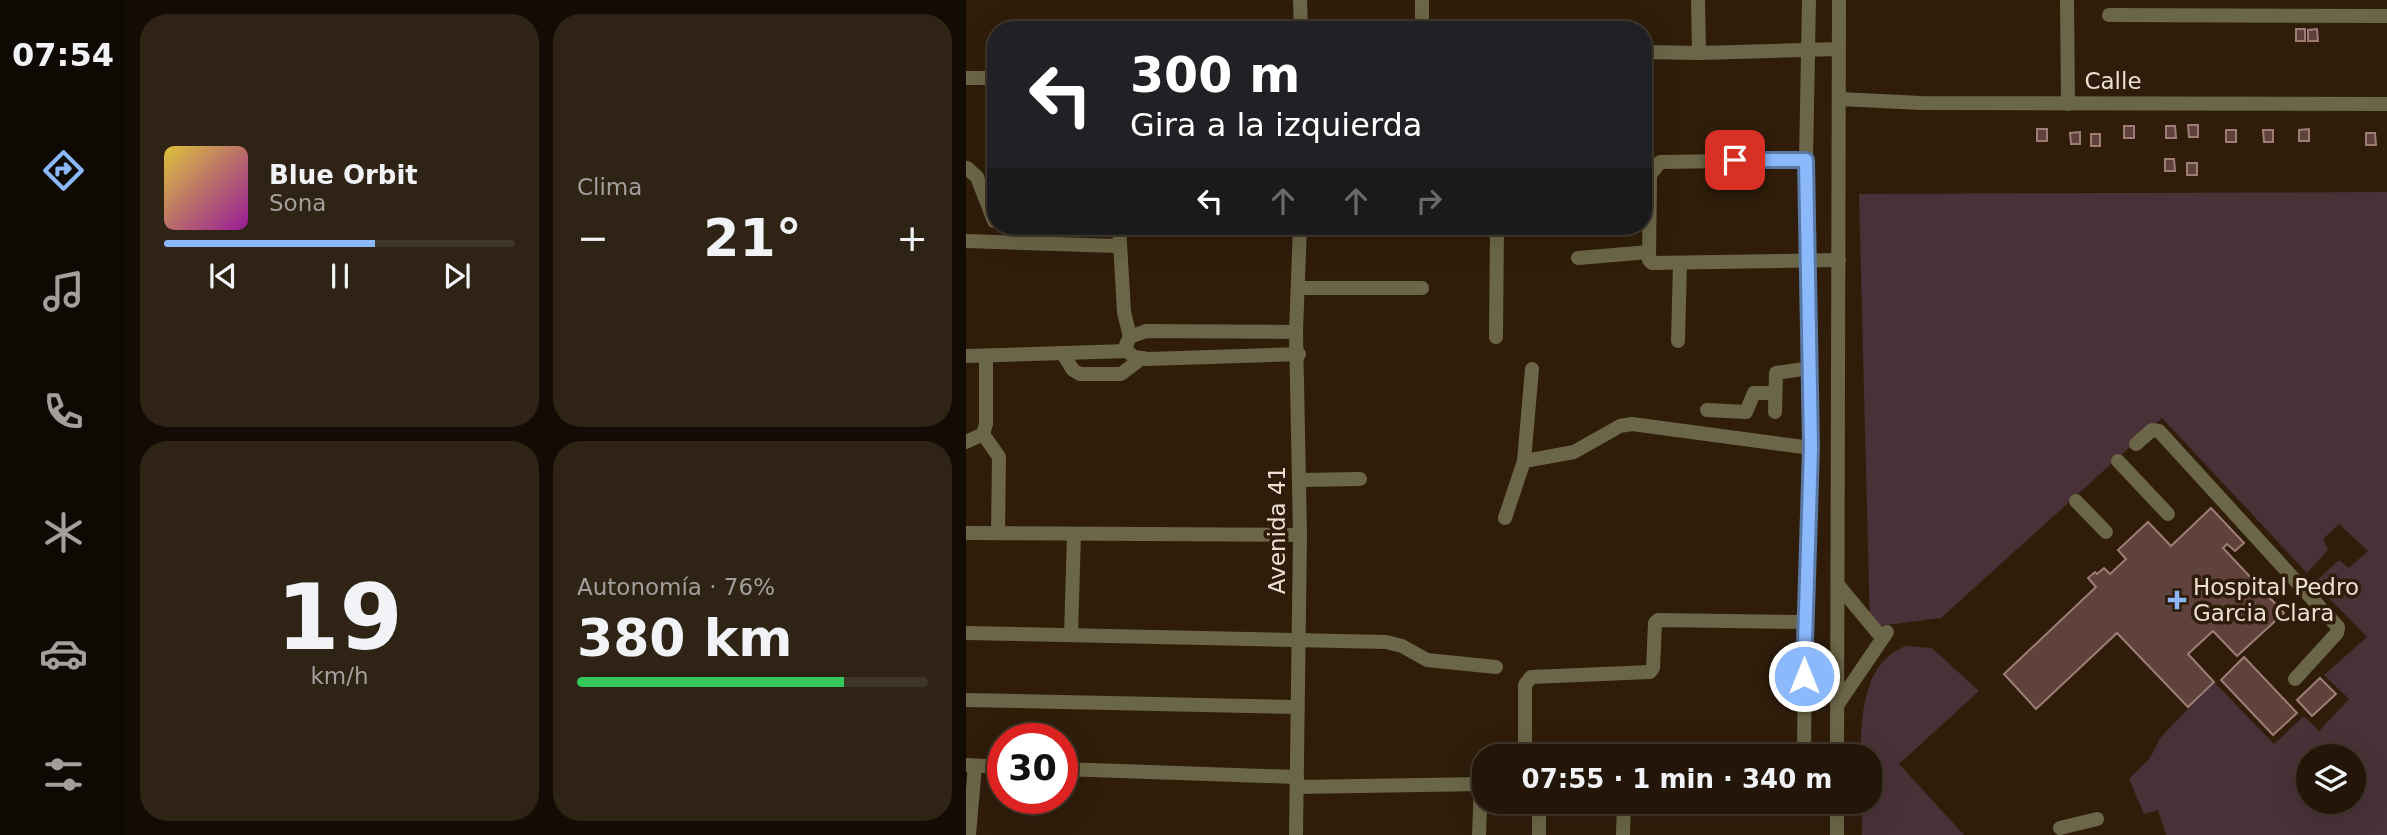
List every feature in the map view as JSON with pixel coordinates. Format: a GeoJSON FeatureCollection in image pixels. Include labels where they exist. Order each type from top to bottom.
{"type":"FeatureCollection","features":[{"type":"Feature","properties":{"kind":"street"},"geometry":{"type":"LineString","coordinates":[[1300,0],[1301,21]]}},
{"type":"Feature","properties":{"kind":"street"},"geometry":{"type":"LineString","coordinates":[[1422,0],[1422,21]]}},
{"type":"Feature","properties":{"kind":"street"},"geometry":{"type":"LineString","coordinates":[[1698,0],[1699,53]]}},
{"type":"Feature","properties":{"kind":"street"},"geometry":{"type":"LineString","coordinates":[[1804,744],[1811,448],[1806,160],[1809,0]]}},
{"type":"Feature","properties":{"kind":"street"},"geometry":{"type":"LineString","coordinates":[[1837,744],[1839,0]]}},
{"type":"Feature","properties":{"kind":"street"},"geometry":{"type":"LineString","coordinates":[[2067,0],[2068,104]]}},
{"type":"Feature","properties":{"kind":"street"},"geometry":{"type":"LineString","coordinates":[[2109,15],[2387,16]]}},
{"type":"Feature","properties":{"kind":"street"},"geometry":{"type":"LineString","coordinates":[[1652,52],[1838,50]]}},
{"type":"Feature","properties":{"kind":"street"},"geometry":{"type":"LineString","coordinates":[[966,78],[987,78]]}},
{"type":"Feature","properties":{"kind":"street","name":"Calle"},"geometry":{"type":"LineString","coordinates":[[1840,99],[1922,103],[2387,104]]}},
{"type":"Feature","properties":{"kind":"street"},"geometry":{"type":"LineString","coordinates":[[1652,172],[1660,162],[1806,160]]}},
{"type":"Feature","properties":{"kind":"street"},"geometry":{"type":"LineString","coordinates":[[967,169],[977,177],[987,201]]}},
{"type":"Feature","properties":{"kind":"street"},"geometry":{"type":"LineString","coordinates":[[987,241],[989,235]]}},
{"type":"Feature","properties":{"kind":"street"},"geometry":{"type":"LineString","coordinates":[[1033,235],[1035,243]]}},
{"type":"Feature","properties":{"kind":"street"},"geometry":{"type":"LineString","coordinates":[[1119,235],[1129,344],[1142,358]]}},
{"type":"Feature","properties":{"kind":"street","name":"Avenida 41"},"geometry":{"type":"LineString","coordinates":[[1296,835],[1300,480],[1299,354],[1296,332],[1300,288],[1300,235]]}},
{"type":"Feature","properties":{"kind":"street"},"geometry":{"type":"LineString","coordinates":[[1496,337],[1497,235]]}},
{"type":"Feature","properties":{"kind":"street"},"geometry":{"type":"LineString","coordinates":[[1649,235],[1652,263],[1839,260]]}},
{"type":"Feature","properties":{"kind":"street"},"geometry":{"type":"LineString","coordinates":[[966,241],[1118,246]]}},
{"type":"Feature","properties":{"kind":"street"},"geometry":{"type":"LineString","coordinates":[[1578,258],[1649,252]]}},
{"type":"Feature","properties":{"kind":"street"},"geometry":{"type":"LineString","coordinates":[[1678,341],[1680,263]]}},
{"type":"Feature","properties":{"kind":"street"},"geometry":{"type":"LineString","coordinates":[[1300,288],[1422,288]]}},
{"type":"Feature","properties":{"kind":"street"},"geometry":{"type":"LineString","coordinates":[[966,356],[1063,354],[1129,344],[1146,331],[1296,332]]}},
{"type":"Feature","properties":{"kind":"street"},"geometry":{"type":"LineString","coordinates":[[1063,354],[1073,370],[1080,374],[1121,374],[1142,358],[1299,354]]}},
{"type":"Feature","properties":{"kind":"street"},"geometry":{"type":"LineString","coordinates":[[986,357],[983,434],[999,457],[998,533]]}},
{"type":"Feature","properties":{"kind":"street"},"geometry":{"type":"LineString","coordinates":[[1774,412],[1776,373],[1810,368]]}},
{"type":"Feature","properties":{"kind":"street"},"geometry":{"type":"LineString","coordinates":[[1505,518],[1524,461],[1532,369]]}},
{"type":"Feature","properties":{"kind":"street"},"geometry":{"type":"LineString","coordinates":[[1707,410],[1746,412],[1754,393],[1775,393]]}},
{"type":"Feature","properties":{"kind":"street"},"geometry":{"type":"LineString","coordinates":[[1524,461],[1574,452],[1620,426],[1632,424],[1811,448]]}},
{"type":"Feature","properties":{"kind":"street"},"geometry":{"type":"LineString","coordinates":[[2136,444],[2152,430],[2159,431],[2338,627],[2337,633],[2295,679]]}},
{"type":"Feature","properties":{"kind":"street"},"geometry":{"type":"LineString","coordinates":[[966,442],[983,434]]}},
{"type":"Feature","properties":{"kind":"street"},"geometry":{"type":"LineString","coordinates":[[2118,461],[2168,514]]}},
{"type":"Feature","properties":{"kind":"street"},"geometry":{"type":"LineString","coordinates":[[1300,480],[1360,479]]}},
{"type":"Feature","properties":{"kind":"street"},"geometry":{"type":"LineString","coordinates":[[2076,501],[2106,532]]}},
{"type":"Feature","properties":{"kind":"street"},"geometry":{"type":"LineString","coordinates":[[966,533],[1300,536]]}},
{"type":"Feature","properties":{"kind":"street"},"geometry":{"type":"LineString","coordinates":[[1070,635],[1074,534]]}},
{"type":"Feature","properties":{"kind":"street"},"geometry":{"type":"LineString","coordinates":[[1837,705],[1882,632],[1838,585]]}},
{"type":"Feature","properties":{"kind":"street"},"geometry":{"type":"LineString","coordinates":[[1525,744],[1525,685],[1531,677],[1650,673],[1653,668],[1655,623],[1658,620],[1805,622]]}},
{"type":"Feature","properties":{"kind":"street"},"geometry":{"type":"LineString","coordinates":[[966,633],[1387,642],[1402,646],[1427,660],[1496,667]]}},
{"type":"Feature","properties":{"kind":"street"},"geometry":{"type":"LineString","coordinates":[[966,699],[1297,707]]}},
{"type":"Feature","properties":{"kind":"street"},"geometry":{"type":"LineString","coordinates":[[970,835],[971,766]]}},
{"type":"Feature","properties":{"kind":"street"},"geometry":{"type":"LineString","coordinates":[[1078,770],[1297,782],[1472,783]]}},
{"type":"Feature","properties":{"kind":"street"},"geometry":{"type":"LineString","coordinates":[[1479,835],[1481,814]]}},
{"type":"Feature","properties":{"kind":"street"},"geometry":{"type":"LineString","coordinates":[[1539,814],[1539,835]]}},
{"type":"Feature","properties":{"kind":"street"},"geometry":{"type":"LineString","coordinates":[[1623,835],[1624,814]]}},
{"type":"Feature","properties":{"kind":"street"},"geometry":{"type":"LineString","coordinates":[[1837,814],[1837,835]]}},
{"type":"Feature","properties":{"kind":"street"},"geometry":{"type":"LineString","coordinates":[[2060,828],[2097,819]]}},
{"type":"Feature","properties":{"kind":"shaded area"},"geometry":{"type":"Polygon","coordinates":[[[2387,192],[2387,835],[2166,835],[2158,810],[2144,814],[2129,779],[2150,758],[2161,737],[2214,682],[2274,744],[2304,716],[2319,731],[2349,699],[2324,675],[2367,637],[2314,583],[2339,560],[2349,568],[2368,551],[2339,524],[2323,539],[2328,550],[2307,573],[2162,418],[1941,618],[1870,627],[1859,194],[2387,192]]]}},
{"type":"Feature","properties":{"kind":"shaded area"},"geometry":{"type":"Polygon","coordinates":[[[1906,646],[1932,648],[1979,691],[1899,764],[1964,835],[1862,835],[1862,814],[1882,814],[1882,744],[1861,744],[1864,708],[1873,677],[1881,664],[1906,646]]]}},
{"type":"Feature","properties":{"kind":"building"},"geometry":{"type":"Polygon","coordinates":[[[2296,29],[2305,29],[2305,41],[2296,41],[2296,29]]]}},
{"type":"Feature","properties":{"kind":"building"},"geometry":{"type":"Polygon","coordinates":[[[2317,29],[2318,41],[2308,41],[2308,30],[2317,29]]]}},
{"type":"Feature","properties":{"kind":"building"},"geometry":{"type":"Polygon","coordinates":[[[2188,125],[2198,125],[2198,137],[2189,137],[2188,125]]]}},
{"type":"Feature","properties":{"kind":"building"},"geometry":{"type":"Polygon","coordinates":[[[2124,126],[2134,126],[2134,138],[2124,138],[2124,126]]]}},
{"type":"Feature","properties":{"kind":"building"},"geometry":{"type":"Polygon","coordinates":[[[2166,126],[2175,126],[2176,138],[2166,138],[2166,126]]]}},
{"type":"Feature","properties":{"kind":"building"},"geometry":{"type":"Polygon","coordinates":[[[2037,129],[2047,129],[2047,141],[2037,141],[2037,129]]]}},
{"type":"Feature","properties":{"kind":"building"},"geometry":{"type":"Polygon","coordinates":[[[2309,129],[2309,141],[2299,141],[2299,130],[2309,129]]]}},
{"type":"Feature","properties":{"kind":"building"},"geometry":{"type":"Polygon","coordinates":[[[2226,130],[2236,130],[2236,142],[2226,142],[2226,130]]]}},
{"type":"Feature","properties":{"kind":"building"},"geometry":{"type":"Polygon","coordinates":[[[2263,130],[2273,130],[2273,142],[2264,142],[2263,130]]]}},
{"type":"Feature","properties":{"kind":"building"},"geometry":{"type":"Polygon","coordinates":[[[2080,132],[2080,144],[2071,144],[2070,133],[2080,132]]]}},
{"type":"Feature","properties":{"kind":"building"},"geometry":{"type":"Polygon","coordinates":[[[2366,133],[2375,133],[2376,145],[2366,145],[2366,133]]]}},
{"type":"Feature","properties":{"kind":"building"},"geometry":{"type":"Polygon","coordinates":[[[2091,134],[2100,134],[2100,146],[2091,146],[2091,134]]]}},
{"type":"Feature","properties":{"kind":"building"},"geometry":{"type":"Polygon","coordinates":[[[2165,159],[2174,159],[2175,171],[2165,171],[2165,159]]]}},
{"type":"Feature","properties":{"kind":"building"},"geometry":{"type":"Polygon","coordinates":[[[2187,163],[2197,163],[2197,175],[2187,175],[2187,163]]]}},
{"type":"Feature","properties":{"kind":"building","name":"Hospital Pedro Garcia Clara"},"geometry":{"type":"Polygon","coordinates":[[[2211,508],[2244,543],[2235,551],[2227,544],[2223,548],[2284,613],[2237,656],[2213,631],[2188,654],[2214,682],[2188,707],[2117,633],[2036,709],[2004,674],[2096,587],[2088,578],[2104,568],[2110,574],[2126,559],[2118,550],[2148,522],[2171,546],[2211,508]]]}},
{"type":"Feature","properties":{"kind":"building"},"geometry":{"type":"Polygon","coordinates":[[[2244,657],[2297,713],[2273,735],[2221,680],[2244,657]]]}},
{"type":"Feature","properties":{"kind":"building"},"geometry":{"type":"Polygon","coordinates":[[[2320,678],[2336,694],[2312,716],[2297,700],[2320,678]]]}},
{"type":"Feature","properties":{"kind":"place","name":"Hospital Pedro Garcia Clara"},"geometry":{"type":"Point","coordinates":[2177,600]}},
{"type":"Feature","properties":{"kind":"route"},"geometry":{"type":"LineString","coordinates":[[1735,160],[1806,160],[1811,448],[1804,676]]}}]}
